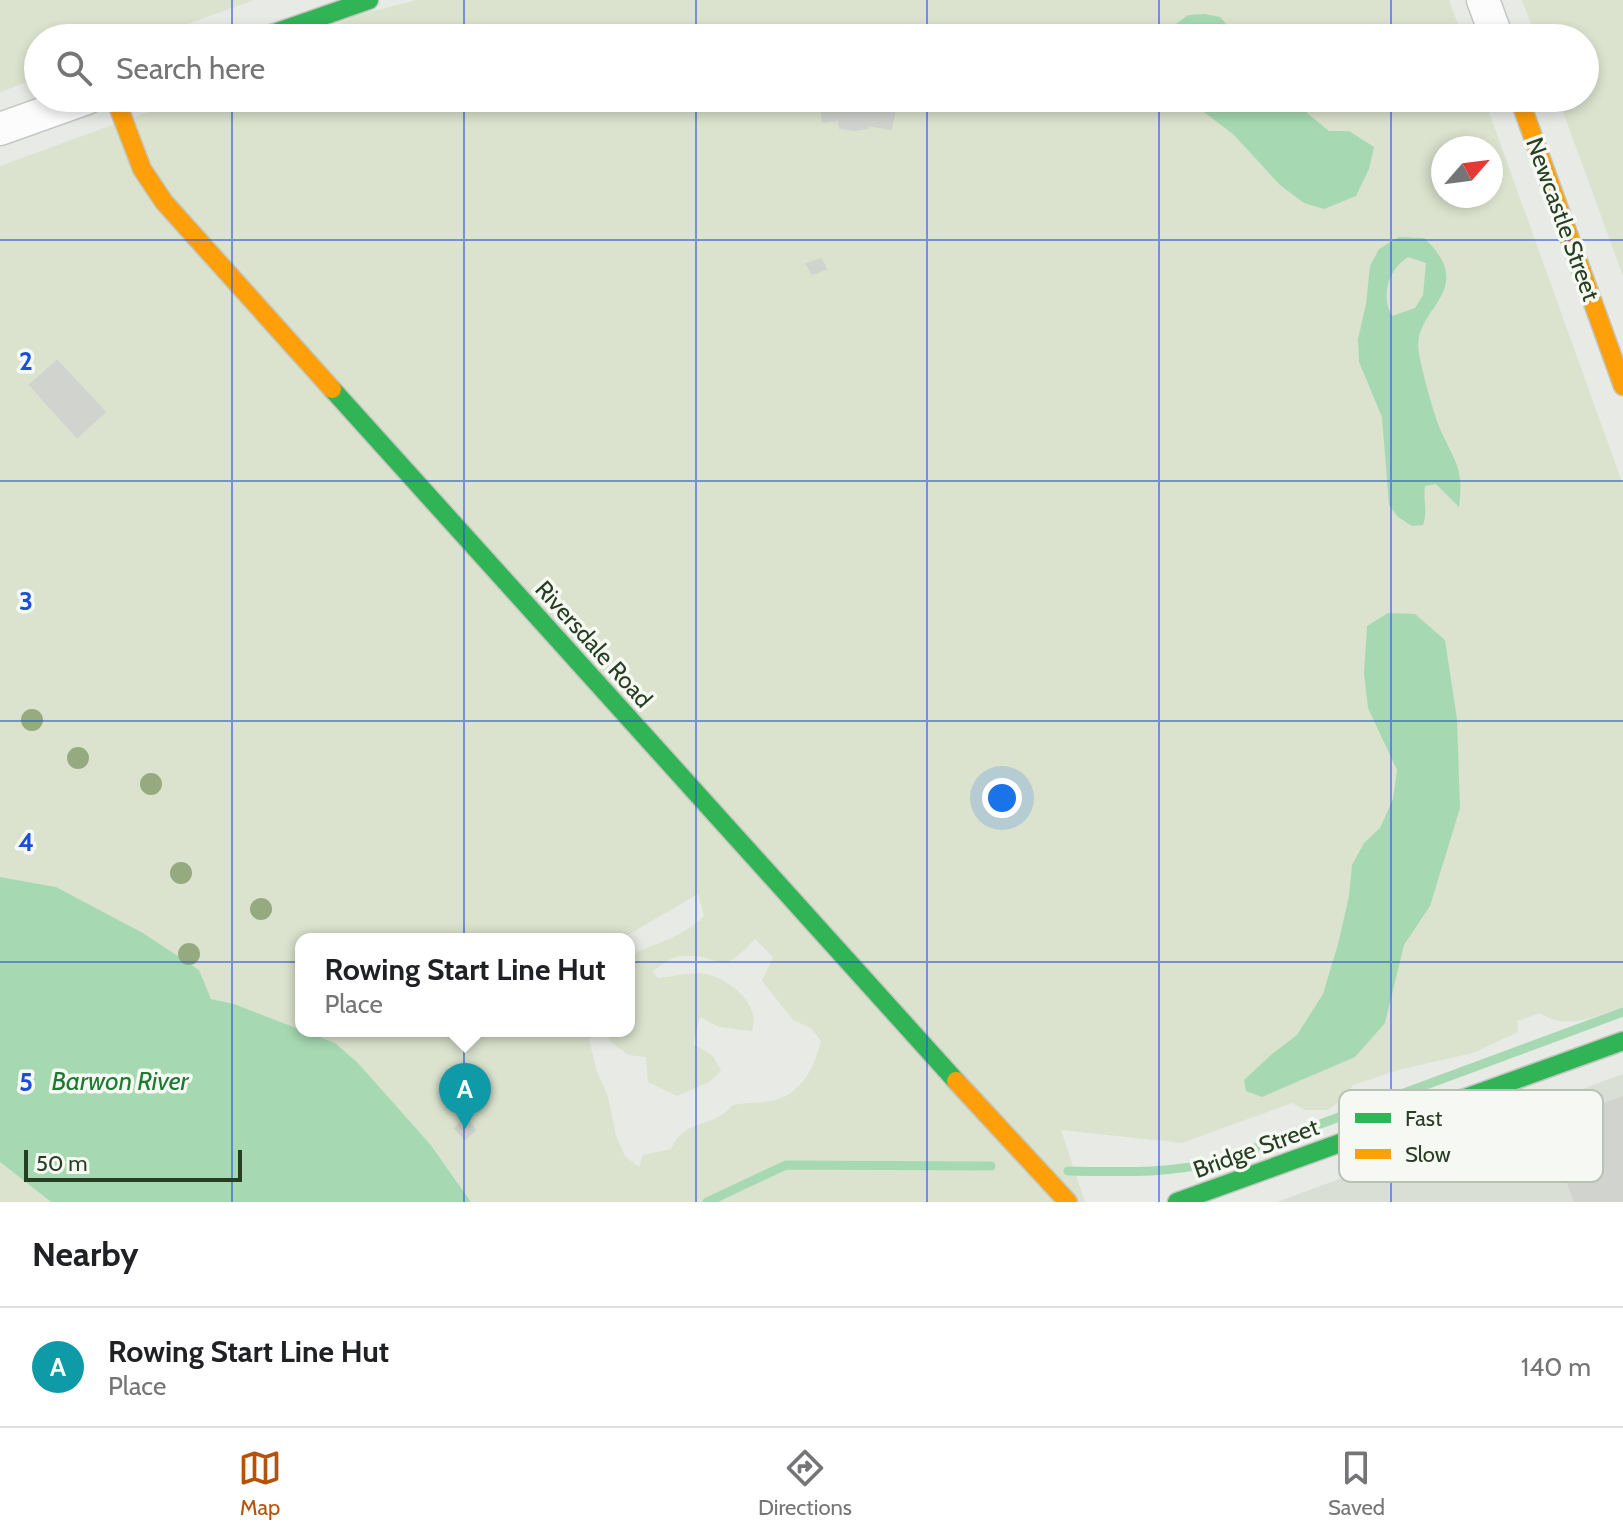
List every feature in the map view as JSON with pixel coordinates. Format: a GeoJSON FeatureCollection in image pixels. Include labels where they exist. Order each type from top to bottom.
{"type":"FeatureCollection","features":[{"type":"Feature","properties":{"kind":"street"},"geometry":{"type":"LineString","coordinates":[[300,24],[369,0]]}},
{"type":"Feature","properties":{"kind":"street"},"geometry":{"type":"LineString","coordinates":[[1483,0],[1492,24]]}},
{"type":"Feature","properties":{"kind":"street"},"geometry":{"type":"LineString","coordinates":[[0,129],[48,112]]}},
{"type":"Feature","properties":{"kind":"street","name":"Riversdale Road"},"geometry":{"type":"LineString","coordinates":[[120,112],[142,169],[164,202],[786,895],[1068,1202]]}},
{"type":"Feature","properties":{"kind":"street","name":"Newcastle Street"},"geometry":{"type":"LineString","coordinates":[[1524,112],[1623,386]]}},
{"type":"Feature","properties":{"kind":"street","name":"Bridge Street"},"geometry":{"type":"LineString","coordinates":[[1487,1090],[1623,1041]]}},
{"type":"Feature","properties":{"kind":"street","name":"Bridge Street"},"geometry":{"type":"LineString","coordinates":[[1177,1202],[1339,1144]]}},
{"type":"Feature","properties":{"kind":"shaded area"},"geometry":{"type":"Polygon","coordinates":[[[0,0],[254,0],[188,24],[24,24],[24,83],[0,92],[0,0]]]}},
{"type":"Feature","properties":{"kind":"shaded area"},"geometry":{"type":"Polygon","coordinates":[[[417,0],[1449,0],[1458,24],[338,24],[355,16],[417,0]]]}},
{"type":"Feature","properties":{"kind":"shaded area"},"geometry":{"type":"Polygon","coordinates":[[[1522,0],[1623,0],[1623,276],[1563,112],[1599,112],[1599,24],[1531,24],[1522,0]]]}},
{"type":"Feature","properties":{"kind":"shaded area"},"geometry":{"type":"Polygon","coordinates":[[[148,112],[1489,112],[1498,136],[1431,136],[1431,208],[1503,208],[1503,151],[1623,485],[1623,1007],[1591,1018],[1570,1021],[1560,1021],[1540,1013],[1517,1021],[1518,1032],[1473,1053],[1402,1069],[1353,1085],[1350,1090],[1339,1090],[1339,1102],[1328,1110],[1305,1110],[1292,1103],[1182,1143],[1061,1130],[1085,1202],[471,1202],[430,1144],[358,1063],[335,1043],[320,1037],[588,1037],[597,1072],[608,1097],[616,1136],[625,1156],[639,1167],[643,1155],[671,1149],[684,1132],[717,1118],[733,1105],[782,1098],[805,1079],[821,1041],[811,1028],[793,1020],[762,981],[773,957],[755,939],[725,963],[681,956],[652,971],[658,978],[691,973],[710,975],[727,983],[743,996],[754,1021],[752,1031],[719,1027],[700,1017],[693,1044],[713,1056],[721,1071],[709,1082],[677,1096],[648,1082],[646,1057],[628,1055],[610,1041],[610,1037],[635,1037],[635,954],[678,935],[704,916],[698,894],[631,933],[295,933],[295,1028],[234,1004],[210,999],[199,970],[143,933],[56,887],[0,877],[0,166],[148,112]]]}},
{"type":"Feature","properties":{"kind":"shaded area"},"geometry":{"type":"Polygon","coordinates":[[[1623,1074],[1623,1202],[1277,1202],[1339,1179],[1339,1182],[1603,1182],[1603,1090],[1580,1090],[1623,1074]]]}},
{"type":"Feature","properties":{"kind":"shaded area"},"geometry":{"type":"Polygon","coordinates":[[[0,1162],[51,1202],[0,1202],[0,1162]]]}},
{"type":"Feature","properties":{"kind":"water"},"geometry":{"type":"Polygon","coordinates":[[[1188,15],[1220,17],[1226,24],[1176,24],[1188,15]]]}},
{"type":"Feature","properties":{"kind":"water"},"geometry":{"type":"Polygon","coordinates":[[[1204,112],[1306,112],[1329,131],[1349,131],[1374,147],[1369,169],[1356,196],[1324,209],[1304,203],[1280,185],[1233,134],[1204,112]]]}},
{"type":"Feature","properties":{"kind":"water"},"geometry":{"type":"Polygon","coordinates":[[[1399,237],[1424,238],[1440,257],[1446,272],[1440,299],[1419,337],[1419,353],[1435,415],[1458,467],[1459,507],[1436,484],[1425,486],[1423,525],[1412,526],[1398,517],[1389,505],[1382,417],[1359,362],[1358,339],[1370,266],[1379,249],[1399,237]],[[1408,257],[1391,275],[1387,300],[1392,316],[1415,308],[1423,295],[1426,263],[1408,257]]]}},
{"type":"Feature","properties":{"kind":"water"},"geometry":{"type":"Polygon","coordinates":[[[1388,613],[1415,614],[1445,640],[1457,719],[1460,808],[1430,906],[1404,945],[1385,1023],[1355,1057],[1262,1097],[1246,1091],[1244,1080],[1297,1035],[1323,994],[1349,896],[1352,865],[1364,843],[1380,828],[1393,799],[1397,770],[1368,708],[1364,673],[1367,626],[1388,613]]]}},
{"type":"Feature","properties":{"kind":"water","name":"Barwon River"},"geometry":{"type":"Polygon","coordinates":[[[0,877],[56,887],[143,933],[199,970],[211,999],[234,1004],[295,1028],[295,1037],[319,1037],[335,1043],[358,1063],[430,1144],[471,1202],[51,1202],[0,1162],[0,877]]]}},
{"type":"Feature","properties":{"kind":"building"},"geometry":{"type":"Polygon","coordinates":[[[822,112],[894,112],[891,129],[867,125],[868,128],[855,130],[840,128],[839,120],[823,122],[822,112]]]}},
{"type":"Feature","properties":{"kind":"building"},"geometry":{"type":"Polygon","coordinates":[[[821,259],[826,269],[812,274],[807,264],[821,259]]]}},
{"type":"Feature","properties":{"kind":"building"},"geometry":{"type":"Polygon","coordinates":[[[57,361],[105,412],[77,437],[30,385],[57,361]]]}},
{"type":"Feature","properties":{"kind":"building"},"geometry":{"type":"Polygon","coordinates":[[[1623,1097],[1623,1202],[1575,1202],[1567,1182],[1603,1182],[1603,1104],[1623,1097]]]}},
{"type":"Feature","properties":{"kind":"building"},"geometry":{"type":"Polygon","coordinates":[[[466,1119],[475,1130],[465,1139],[455,1128],[466,1119]]]}},
{"type":"Feature","properties":{"kind":"waterway"},"geometry":{"type":"LineString","coordinates":[[1412,1090],[1623,1012]]}},
{"type":"Feature","properties":{"kind":"waterway"},"geometry":{"type":"LineString","coordinates":[[1068,1171],[1127,1172],[1204,1165],[1339,1117]]}},
{"type":"Feature","properties":{"kind":"waterway"},"geometry":{"type":"LineString","coordinates":[[707,1202],[786,1165],[991,1166]]}},
{"type":"Feature","properties":{"kind":"traffic: fast"},"geometry":{"type":"LineString","coordinates":[[300,24],[369,0]]}},
{"type":"Feature","properties":{"kind":"traffic: fast"},"geometry":{"type":"LineString","coordinates":[[332,389],[956,1081]]}},
{"type":"Feature","properties":{"kind":"traffic: fast"},"geometry":{"type":"LineString","coordinates":[[1487,1090],[1623,1041]]}},
{"type":"Feature","properties":{"kind":"traffic: fast"},"geometry":{"type":"LineString","coordinates":[[1177,1202],[1339,1144]]}},
{"type":"Feature","properties":{"kind":"traffic: slow"},"geometry":{"type":"LineString","coordinates":[[120,112],[142,169],[164,202],[332,389]]}},
{"type":"Feature","properties":{"kind":"traffic: slow"},"geometry":{"type":"LineString","coordinates":[[1524,112],[1623,386]]}},
{"type":"Feature","properties":{"kind":"traffic: slow"},"geometry":{"type":"LineString","coordinates":[[956,1081],[1068,1202]]}},
{"type":"Feature","properties":{"kind":"place","name":"Rowing Start Line Hut"},"geometry":{"type":"Point","coordinates":[465,1129]}}]}
